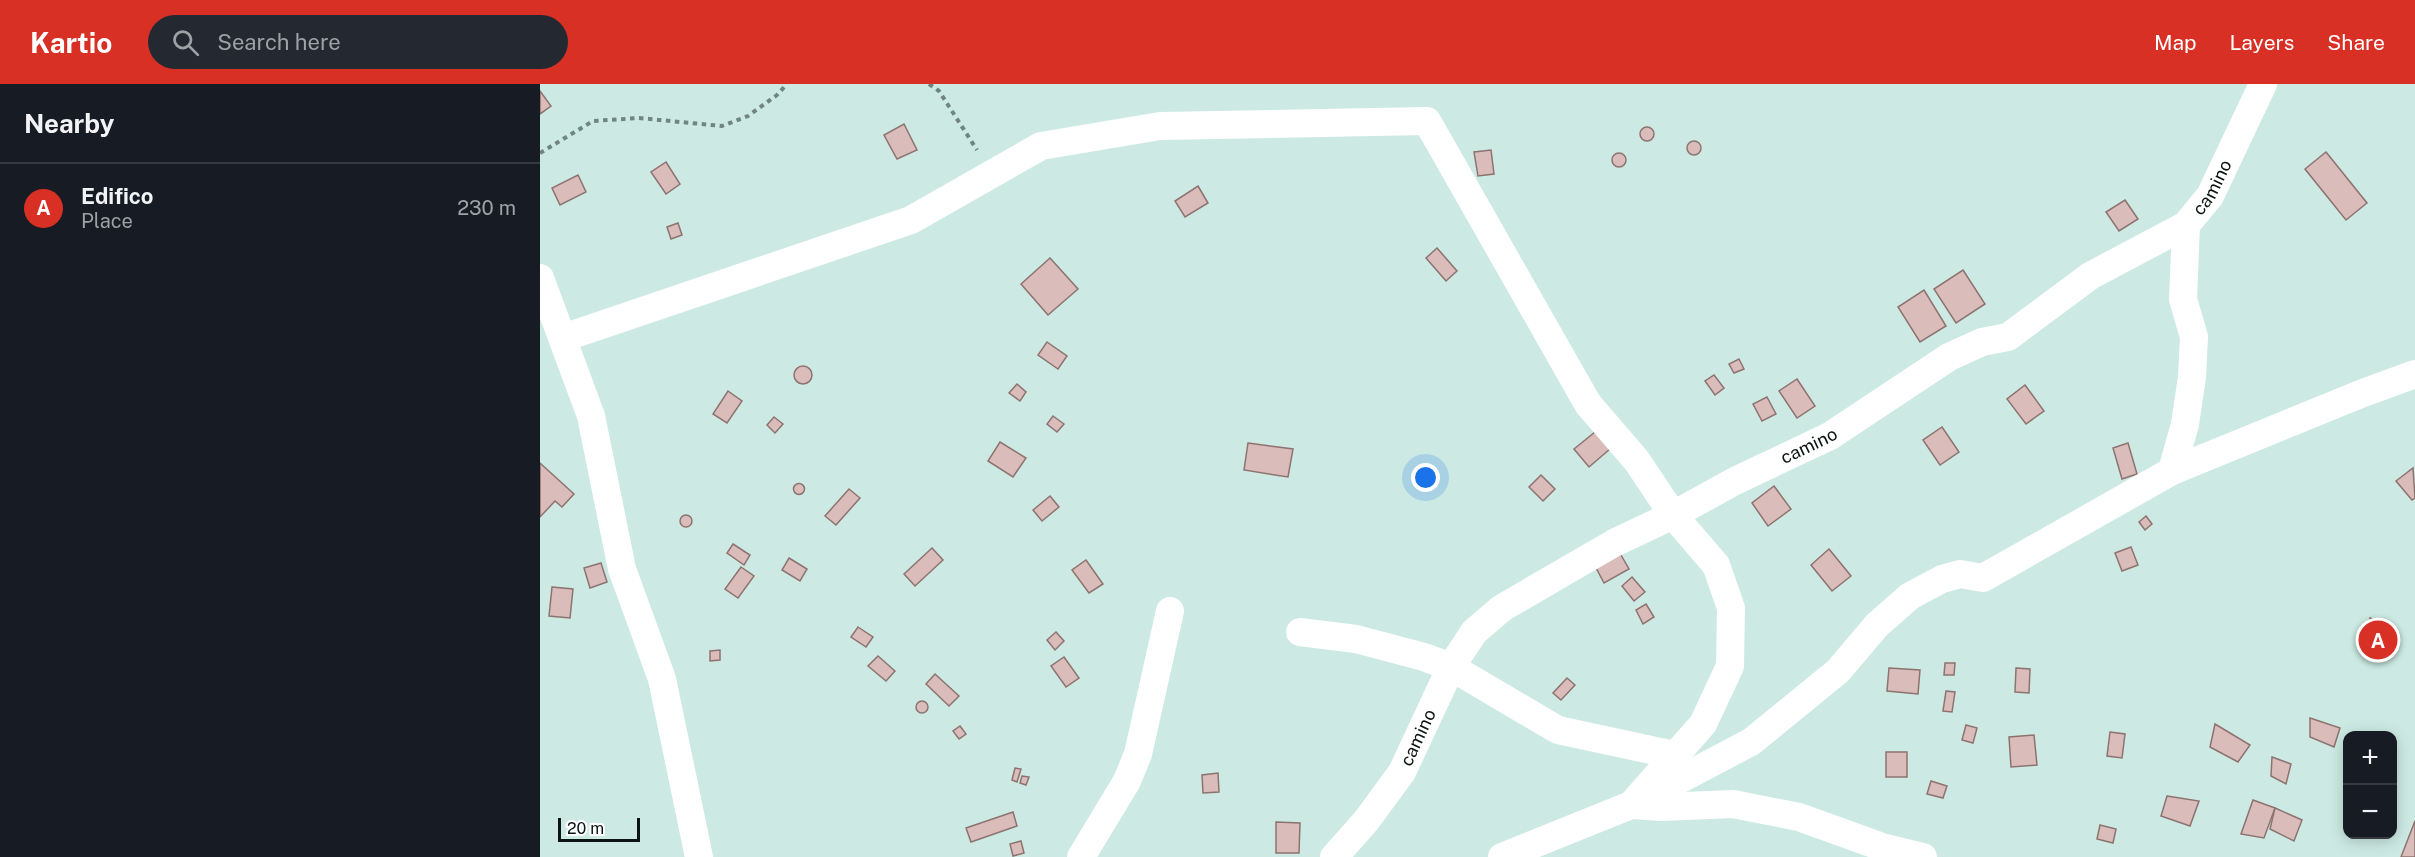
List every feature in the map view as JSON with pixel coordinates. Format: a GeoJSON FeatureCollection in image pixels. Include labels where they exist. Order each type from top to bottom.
{"type":"FeatureCollection","features":[{"type":"Feature","properties":{"kind":"street","name":"camino"},"geometry":{"type":"LineString","coordinates":[[1334,857],[1366,821],[1402,772],[1451,667],[1474,632],[1502,608],[1614,543],[1673,515],[1735,481],[1830,436],[1949,357],[1982,342],[2008,337],[2090,276],[2186,225],[2210,196],[2263,84]]}},
{"type":"Feature","properties":{"kind":"street"},"geometry":{"type":"LineString","coordinates":[[563,339],[911,220],[1041,146],[1160,126],[1427,121],[1588,404],[1637,461],[1673,515],[1716,565],[1731,608],[1730,666],[1702,724],[1631,805]]}},
{"type":"Feature","properties":{"kind":"street"},"geometry":{"type":"LineString","coordinates":[[2172,471],[2185,424],[2193,367],[2194,337],[2183,299],[2186,225]]}},
{"type":"Feature","properties":{"kind":"street"},"geometry":{"type":"LineString","coordinates":[[540,278],[591,416],[622,568],[662,679],[699,857]]}},
{"type":"Feature","properties":{"kind":"street"},"geometry":{"type":"LineString","coordinates":[[1502,857],[1631,805],[1751,742],[1838,671],[1877,625],[1910,596],[1942,579],[1960,574],[1983,578],[2045,545],[2172,471],[2415,374]]}},
{"type":"Feature","properties":{"kind":"street"},"geometry":{"type":"LineString","coordinates":[[1081,857],[1127,781],[1138,754],[1170,610]]}},
{"type":"Feature","properties":{"kind":"street"},"geometry":{"type":"LineString","coordinates":[[1300,632],[1356,639],[1424,657],[1451,667],[1558,730],[1674,755]]}},
{"type":"Feature","properties":{"kind":"street"},"geometry":{"type":"LineString","coordinates":[[1631,805],[1661,807],[1733,804],[1799,817],[1882,847],[1923,857]]}},
{"type":"Feature","properties":{"kind":"path"},"geometry":{"type":"LineString","coordinates":[[540,153],[593,121],[639,118],[722,126],[748,116],[777,95],[787,84]]}},
{"type":"Feature","properties":{"kind":"path"},"geometry":{"type":"LineString","coordinates":[[929,84],[939,91],[992,173]]}},
{"type":"Feature","properties":{"kind":"building"},"geometry":{"type":"Polygon","coordinates":[[[540,91],[551,106],[540,114],[540,91]]]}},
{"type":"Feature","properties":{"kind":"building"},"geometry":{"type":"Polygon","coordinates":[[[904,124],[917,150],[897,159],[884,135],[904,124]]]}},
{"type":"Feature","properties":{"kind":"building"},"geometry":{"type":"Polygon","coordinates":[[[1647,127],[1652,129],[1654,134],[1652,139],[1647,141],[1642,139],[1640,134],[1642,129],[1647,127]]]}},
{"type":"Feature","properties":{"kind":"building"},"geometry":{"type":"Polygon","coordinates":[[[1694,141],[1699,143],[1701,148],[1699,153],[1694,155],[1689,153],[1687,148],[1689,143],[1694,141]]]}},
{"type":"Feature","properties":{"kind":"building"},"geometry":{"type":"Polygon","coordinates":[[[1491,150],[1494,174],[1478,176],[1474,152],[1491,150]]]}},
{"type":"Feature","properties":{"kind":"building"},"geometry":{"type":"Polygon","coordinates":[[[2326,152],[2367,203],[2346,220],[2305,169],[2326,152]]]}},
{"type":"Feature","properties":{"kind":"building"},"geometry":{"type":"Polygon","coordinates":[[[1619,153],[1624,155],[1626,160],[1624,165],[1619,167],[1614,165],[1612,160],[1614,155],[1619,153]]]}},
{"type":"Feature","properties":{"kind":"building"},"geometry":{"type":"Polygon","coordinates":[[[666,162],[680,184],[666,194],[651,172],[666,162]]]}},
{"type":"Feature","properties":{"kind":"building"},"geometry":{"type":"Polygon","coordinates":[[[578,175],[586,192],[560,205],[552,188],[578,175]]]}},
{"type":"Feature","properties":{"kind":"building"},"geometry":{"type":"Polygon","coordinates":[[[1198,186],[1208,203],[1185,217],[1175,201],[1198,186]]]}},
{"type":"Feature","properties":{"kind":"building"},"geometry":{"type":"Polygon","coordinates":[[[2125,200],[2138,219],[2119,231],[2106,212],[2125,200]]]}},
{"type":"Feature","properties":{"kind":"building"},"geometry":{"type":"Polygon","coordinates":[[[678,223],[682,235],[671,239],[667,227],[678,223]]]}},
{"type":"Feature","properties":{"kind":"building"},"geometry":{"type":"Polygon","coordinates":[[[1437,248],[1457,271],[1446,281],[1426,258],[1437,248]]]}},
{"type":"Feature","properties":{"kind":"building"},"geometry":{"type":"Polygon","coordinates":[[[1050,258],[1078,289],[1048,315],[1021,284],[1050,258]]]}},
{"type":"Feature","properties":{"kind":"building"},"geometry":{"type":"Polygon","coordinates":[[[1963,270],[1985,304],[1956,323],[1934,289],[1963,270]]]}},
{"type":"Feature","properties":{"kind":"building"},"geometry":{"type":"Polygon","coordinates":[[[1924,290],[1946,326],[1920,342],[1898,307],[1924,290]]]}},
{"type":"Feature","properties":{"kind":"building"},"geometry":{"type":"Polygon","coordinates":[[[1047,342],[1067,356],[1058,369],[1038,355],[1047,342]]]}},
{"type":"Feature","properties":{"kind":"building"},"geometry":{"type":"Polygon","coordinates":[[[1739,359],[1744,369],[1734,373],[1729,364],[1739,359]]]}},
{"type":"Feature","properties":{"kind":"building"},"geometry":{"type":"Polygon","coordinates":[[[803,366],[809,369],[812,375],[809,381],[803,384],[797,381],[794,375],[797,369],[803,366]]]}},
{"type":"Feature","properties":{"kind":"building"},"geometry":{"type":"Polygon","coordinates":[[[1714,375],[1724,388],[1715,395],[1705,381],[1714,375]]]}},
{"type":"Feature","properties":{"kind":"building"},"geometry":{"type":"Polygon","coordinates":[[[1797,379],[1815,406],[1797,418],[1779,391],[1797,379]]]}},
{"type":"Feature","properties":{"kind":"building"},"geometry":{"type":"Polygon","coordinates":[[[1017,384],[1026,392],[1020,401],[1009,393],[1017,384]]]}},
{"type":"Feature","properties":{"kind":"building"},"geometry":{"type":"Polygon","coordinates":[[[2025,385],[2044,411],[2026,424],[2007,399],[2025,385]]]}},
{"type":"Feature","properties":{"kind":"building"},"geometry":{"type":"Polygon","coordinates":[[[728,391],[742,401],[727,423],[713,414],[728,391]]]}},
{"type":"Feature","properties":{"kind":"building"},"geometry":{"type":"Polygon","coordinates":[[[1767,397],[1776,414],[1762,421],[1753,404],[1767,397]]]}},
{"type":"Feature","properties":{"kind":"building"},"geometry":{"type":"Polygon","coordinates":[[[1053,416],[1064,424],[1057,432],[1047,424],[1053,416]]]}},
{"type":"Feature","properties":{"kind":"building"},"geometry":{"type":"Polygon","coordinates":[[[774,417],[783,424],[775,433],[767,425],[774,417]]]}},
{"type":"Feature","properties":{"kind":"building"},"geometry":{"type":"Polygon","coordinates":[[[1942,427],[1959,452],[1940,465],[1923,440],[1942,427]]]}},
{"type":"Feature","properties":{"kind":"building"},"geometry":{"type":"Polygon","coordinates":[[[1595,432],[1610,449],[1589,467],[1574,449],[1595,432]]]}},
{"type":"Feature","properties":{"kind":"building"},"geometry":{"type":"Polygon","coordinates":[[[1000,442],[1026,458],[1013,477],[988,461],[1000,442]]]}},
{"type":"Feature","properties":{"kind":"building"},"geometry":{"type":"Polygon","coordinates":[[[1248,443],[1293,449],[1288,477],[1244,470],[1248,443]]]}},
{"type":"Feature","properties":{"kind":"building"},"geometry":{"type":"Polygon","coordinates":[[[2128,443],[2137,474],[2122,479],[2113,448],[2128,443]]]}},
{"type":"Feature","properties":{"kind":"building"},"geometry":{"type":"Polygon","coordinates":[[[540,463],[574,494],[562,507],[555,501],[540,517],[540,463]]]}},
{"type":"Feature","properties":{"kind":"building"},"geometry":{"type":"Polygon","coordinates":[[[2413,468],[2415,498],[2412,500],[2396,481],[2413,468]]]}},
{"type":"Feature","properties":{"kind":"building"},"geometry":{"type":"Polygon","coordinates":[[[1541,475],[1555,489],[1543,501],[1529,487],[1541,475]]]}},
{"type":"Feature","properties":{"kind":"building"},"geometry":{"type":"Polygon","coordinates":[[[799,484],[803,485],[803,493],[799,494],[795,493],[794,489],[795,485],[799,484]]]}},
{"type":"Feature","properties":{"kind":"building"},"geometry":{"type":"Polygon","coordinates":[[[1774,486],[1791,509],[1768,526],[1752,503],[1774,486]]]}},
{"type":"Feature","properties":{"kind":"building"},"geometry":{"type":"Polygon","coordinates":[[[849,489],[860,498],[836,525],[825,516],[849,489]]]}},
{"type":"Feature","properties":{"kind":"building"},"geometry":{"type":"Polygon","coordinates":[[[1050,496],[1059,507],[1042,521],[1033,510],[1050,496]]]}},
{"type":"Feature","properties":{"kind":"building"},"geometry":{"type":"Polygon","coordinates":[[[688,515],[691,516],[691,526],[684,527],[681,526],[680,519],[681,516],[688,515]]]}},
{"type":"Feature","properties":{"kind":"building"},"geometry":{"type":"Polygon","coordinates":[[[2146,516],[2152,524],[2145,530],[2139,522],[2146,516]]]}},
{"type":"Feature","properties":{"kind":"building"},"geometry":{"type":"Polygon","coordinates":[[[733,544],[750,555],[744,565],[727,553],[733,544]]]}},
{"type":"Feature","properties":{"kind":"building"},"geometry":{"type":"Polygon","coordinates":[[[2131,547],[2138,565],[2122,571],[2115,553],[2131,547]]]}},
{"type":"Feature","properties":{"kind":"building"},"geometry":{"type":"Polygon","coordinates":[[[932,548],[943,560],[915,586],[904,574],[932,548]]]}},
{"type":"Feature","properties":{"kind":"building"},"geometry":{"type":"Polygon","coordinates":[[[1617,548],[1629,569],[1604,583],[1593,562],[1617,548]]]}},
{"type":"Feature","properties":{"kind":"building"},"geometry":{"type":"Polygon","coordinates":[[[1829,549],[1851,576],[1832,591],[1811,565],[1829,549]]]}},
{"type":"Feature","properties":{"kind":"building"},"geometry":{"type":"Polygon","coordinates":[[[789,558],[807,569],[800,581],[782,570],[789,558]]]}},
{"type":"Feature","properties":{"kind":"building"},"geometry":{"type":"Polygon","coordinates":[[[1086,560],[1103,584],[1089,593],[1072,570],[1086,560]]]}},
{"type":"Feature","properties":{"kind":"building"},"geometry":{"type":"Polygon","coordinates":[[[601,563],[607,582],[590,588],[584,568],[601,563]]]}},
{"type":"Feature","properties":{"kind":"building"},"geometry":{"type":"Polygon","coordinates":[[[741,567],[754,576],[738,598],[725,589],[741,567]]]}},
{"type":"Feature","properties":{"kind":"building"},"geometry":{"type":"Polygon","coordinates":[[[1632,577],[1645,592],[1634,601],[1622,586],[1632,577]]]}},
{"type":"Feature","properties":{"kind":"building"},"geometry":{"type":"Polygon","coordinates":[[[552,587],[573,589],[570,618],[549,616],[552,587]]]}},
{"type":"Feature","properties":{"kind":"building"},"geometry":{"type":"Polygon","coordinates":[[[1646,604],[1654,617],[1643,624],[1636,610],[1646,604]]]}},
{"type":"Feature","properties":{"kind":"building"},"geometry":{"type":"Polygon","coordinates":[[[2370,618],[2395,627],[2385,660],[2362,653],[2370,618]]]}},
{"type":"Feature","properties":{"kind":"building"},"geometry":{"type":"Polygon","coordinates":[[[858,627],[873,637],[866,647],[851,637],[858,627]]]}},
{"type":"Feature","properties":{"kind":"building"},"geometry":{"type":"Polygon","coordinates":[[[1056,632],[1064,641],[1055,650],[1047,640],[1056,632]]]}},
{"type":"Feature","properties":{"kind":"building"},"geometry":{"type":"Polygon","coordinates":[[[720,650],[720,660],[710,661],[710,651],[720,650]]]}},
{"type":"Feature","properties":{"kind":"building"},"geometry":{"type":"Polygon","coordinates":[[[878,656],[895,671],[886,681],[868,666],[878,656]]]}},
{"type":"Feature","properties":{"kind":"building"},"geometry":{"type":"Polygon","coordinates":[[[1064,657],[1079,678],[1066,687],[1051,666],[1064,657]]]}},
{"type":"Feature","properties":{"kind":"building"},"geometry":{"type":"Polygon","coordinates":[[[1945,663],[1955,663],[1954,675],[1944,675],[1945,663]]]}},
{"type":"Feature","properties":{"kind":"building"},"geometry":{"type":"Polygon","coordinates":[[[1889,668],[1920,670],[1918,694],[1887,691],[1889,668]]]}},
{"type":"Feature","properties":{"kind":"building"},"geometry":{"type":"Polygon","coordinates":[[[2016,668],[2030,669],[2029,693],[2015,692],[2016,668]]]}},
{"type":"Feature","properties":{"kind":"building"},"geometry":{"type":"Polygon","coordinates":[[[935,674],[959,696],[949,706],[926,684],[935,674]]]}},
{"type":"Feature","properties":{"kind":"building"},"geometry":{"type":"Polygon","coordinates":[[[1567,678],[1575,685],[1561,700],[1553,693],[1567,678]]]}},
{"type":"Feature","properties":{"kind":"building"},"geometry":{"type":"Polygon","coordinates":[[[1946,691],[1955,692],[1952,712],[1943,711],[1946,691]]]}},
{"type":"Feature","properties":{"kind":"building"},"geometry":{"type":"Polygon","coordinates":[[[924,701],[928,707],[924,713],[920,713],[916,705],[924,701]]]}},
{"type":"Feature","properties":{"kind":"building"},"geometry":{"type":"Polygon","coordinates":[[[2310,718],[2340,728],[2334,747],[2310,737],[2310,718]]]}},
{"type":"Feature","properties":{"kind":"building"},"geometry":{"type":"Polygon","coordinates":[[[2215,724],[2250,745],[2238,762],[2210,747],[2215,724]]]}},
{"type":"Feature","properties":{"kind":"building"},"geometry":{"type":"Polygon","coordinates":[[[1966,725],[1977,728],[1973,743],[1962,740],[1966,725]]]}},
{"type":"Feature","properties":{"kind":"building"},"geometry":{"type":"Polygon","coordinates":[[[960,726],[966,734],[959,739],[953,731],[960,726]]]}},
{"type":"Feature","properties":{"kind":"building"},"geometry":{"type":"Polygon","coordinates":[[[2110,732],[2125,734],[2122,758],[2107,756],[2110,732]]]}},
{"type":"Feature","properties":{"kind":"building"},"geometry":{"type":"Polygon","coordinates":[[[2034,735],[2037,765],[2011,767],[2009,737],[2034,735]]]}},
{"type":"Feature","properties":{"kind":"building"},"geometry":{"type":"Polygon","coordinates":[[[1886,752],[1907,752],[1907,777],[1886,777],[1886,752]]]}},
{"type":"Feature","properties":{"kind":"building"},"geometry":{"type":"Polygon","coordinates":[[[2272,757],[2291,764],[2286,784],[2271,776],[2272,757]]]}},
{"type":"Feature","properties":{"kind":"building"},"geometry":{"type":"Polygon","coordinates":[[[1015,768],[1021,769],[1017,782],[1012,780],[1015,768]]]}},
{"type":"Feature","properties":{"kind":"building"},"geometry":{"type":"Polygon","coordinates":[[[1218,773],[1219,792],[1203,793],[1202,775],[1218,773]]]}},
{"type":"Feature","properties":{"kind":"building"},"geometry":{"type":"Polygon","coordinates":[[[1022,776],[1029,777],[1026,785],[1020,783],[1022,776]]]}},
{"type":"Feature","properties":{"kind":"building"},"geometry":{"type":"Polygon","coordinates":[[[1931,781],[1947,786],[1943,798],[1927,794],[1931,781]]]}},
{"type":"Feature","properties":{"kind":"building"},"geometry":{"type":"Polygon","coordinates":[[[2167,796],[2199,801],[2190,826],[2161,816],[2167,796]]]}},
{"type":"Feature","properties":{"kind":"building"},"geometry":{"type":"Polygon","coordinates":[[[2253,800],[2275,808],[2264,838],[2241,834],[2253,800]]]}},
{"type":"Feature","properties":{"kind":"building"},"geometry":{"type":"Polygon","coordinates":[[[2275,808],[2302,820],[2294,841],[2270,829],[2275,808]]]}},
{"type":"Feature","properties":{"kind":"building"},"geometry":{"type":"Polygon","coordinates":[[[1013,812],[1017,826],[971,842],[966,828],[1013,812]]]}},
{"type":"Feature","properties":{"kind":"building"},"geometry":{"type":"Polygon","coordinates":[[[2415,821],[2415,857],[2401,857],[2415,821]]]}},
{"type":"Feature","properties":{"kind":"building"},"geometry":{"type":"Polygon","coordinates":[[[1276,822],[1300,823],[1299,853],[1276,853],[1276,822]]]}},
{"type":"Feature","properties":{"kind":"building"},"geometry":{"type":"Polygon","coordinates":[[[2100,825],[2116,829],[2113,843],[2097,839],[2100,825]]]}},
{"type":"Feature","properties":{"kind":"building"},"geometry":{"type":"Polygon","coordinates":[[[1021,841],[1024,853],[1013,856],[1010,844],[1021,841]]]}},
{"type":"Feature","properties":{"kind":"place","name":"Edifico"},"geometry":{"type":"Point","coordinates":[2378,640]}}]}
